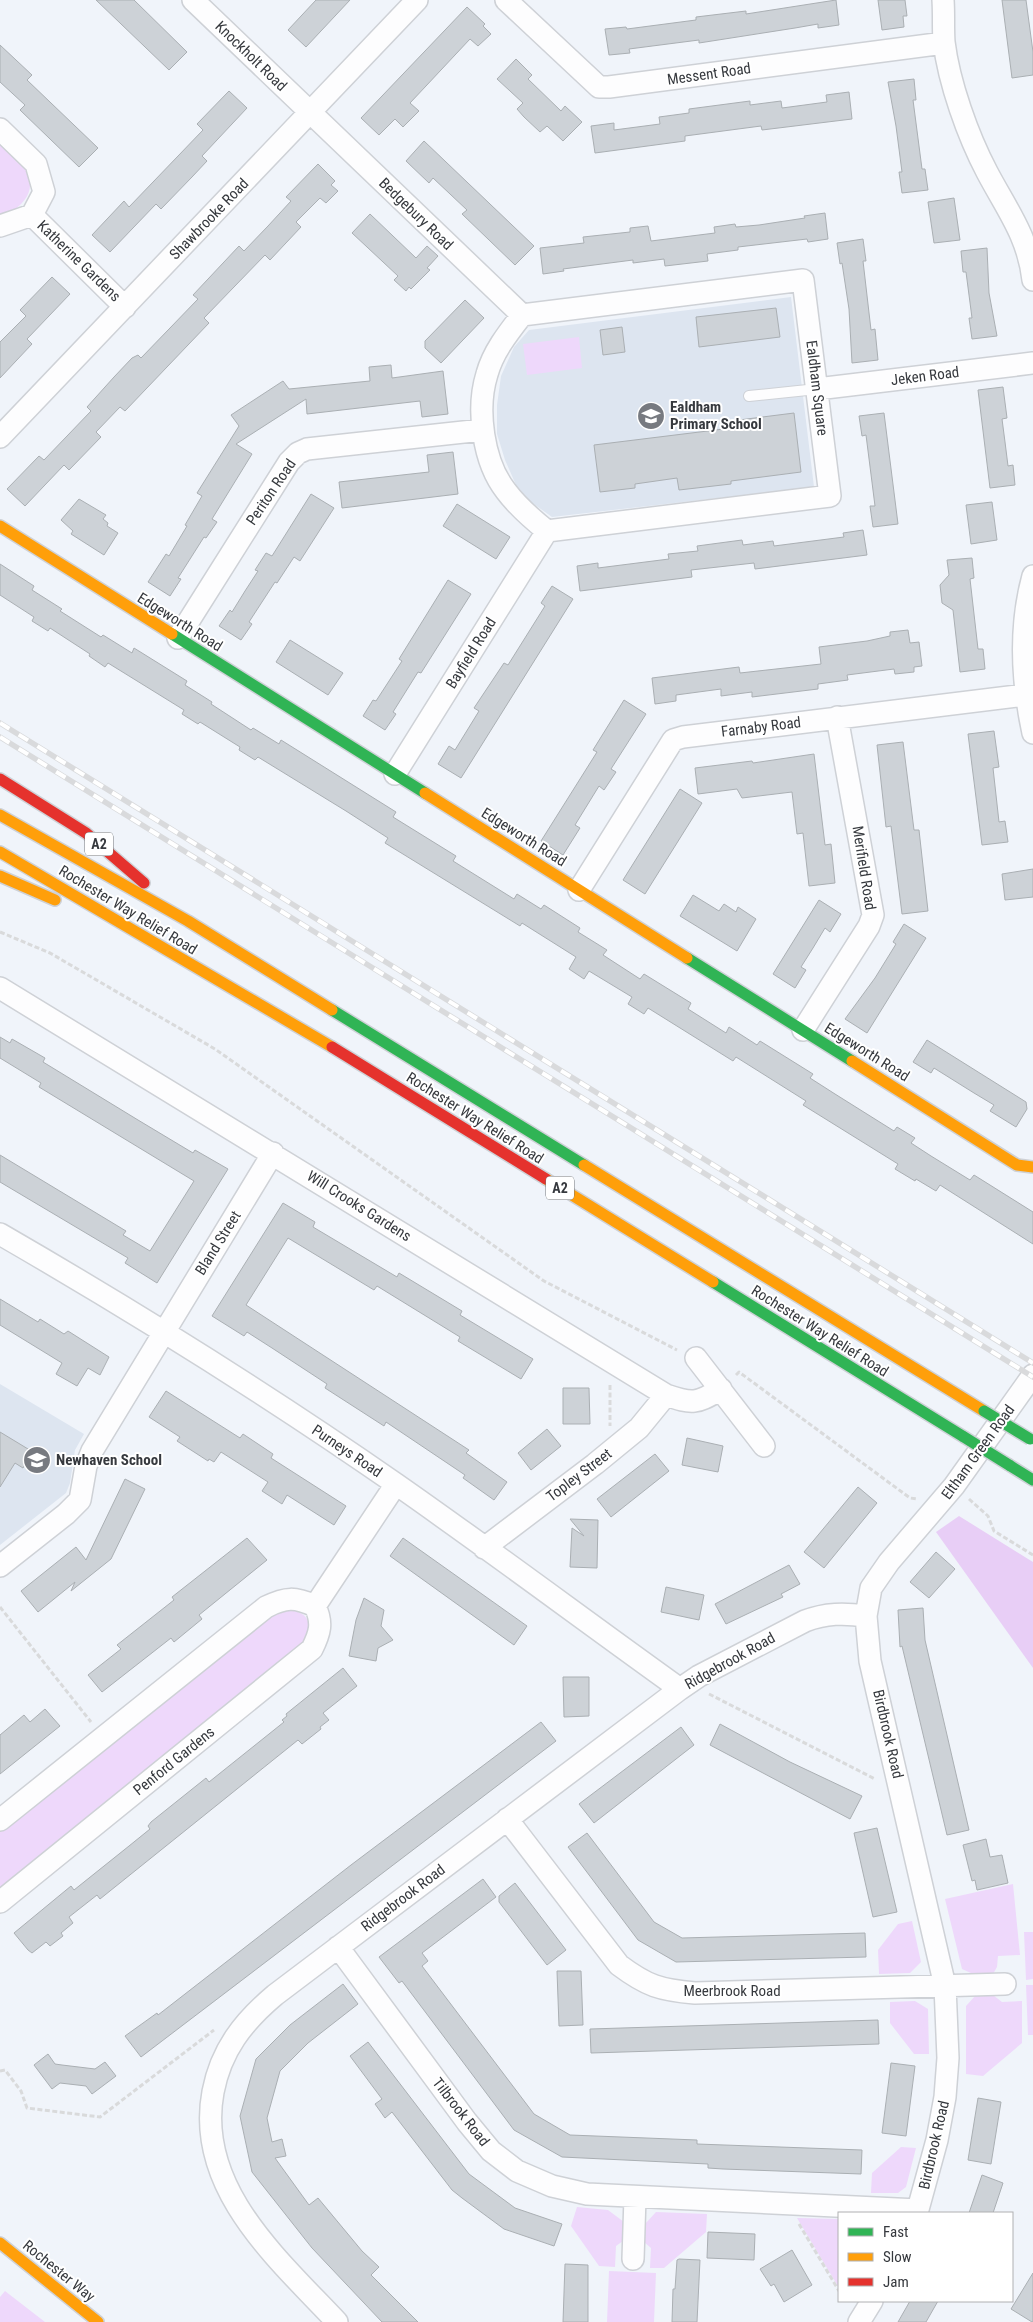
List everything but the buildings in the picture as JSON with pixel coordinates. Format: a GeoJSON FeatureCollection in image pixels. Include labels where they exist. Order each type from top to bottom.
{"type":"FeatureCollection","features":[{"type":"Feature","properties":{"kind":"main road","name":"Edgeworth Road"},"geometry":{"type":"LineString","coordinates":[[0,526],[1017,1165],[1033,1166]]}},
{"type":"Feature","properties":{"kind":"main road","name":"A2"},"geometry":{"type":"LineString","coordinates":[[0,779],[86,832],[188,921]]}},
{"type":"Feature","properties":{"kind":"main road","name":"Rochester Way Relief Road"},"geometry":{"type":"LineString","coordinates":[[0,815],[188,921],[1031,1440]]}},
{"type":"Feature","properties":{"kind":"main road","name":"Rochester Way Relief Road"},"geometry":{"type":"LineString","coordinates":[[0,852],[152,943],[275,1012],[1033,1480]]}},
{"type":"Feature","properties":{"kind":"main road","name":"A2"},"geometry":{"type":"LineString","coordinates":[[0,876],[152,943]]}},
{"type":"Feature","properties":{"kind":"main road","name":"Rochester Way"},"geometry":{"type":"LineString","coordinates":[[0,2243],[98,2322]]}},
{"type":"Feature","properties":{"kind":"street","name":"Knockholt Road"},"geometry":{"type":"LineString","coordinates":[[192,0],[310,112]]}},
{"type":"Feature","properties":{"kind":"street","name":"Shawbrooke Road"},"geometry":{"type":"LineString","coordinates":[[0,437],[417,0]]}},
{"type":"Feature","properties":{"kind":"street","name":"Messent Road"},"geometry":{"type":"LineString","coordinates":[[506,0],[599,87],[619,86],[944,42]]}},
{"type":"Feature","properties":{"kind":"street"},"geometry":{"type":"LineString","coordinates":[[944,0],[944,42],[959,106],[986,171],[1019,227],[1031,266],[1033,280]]}},
{"type":"Feature","properties":{"kind":"street","name":"Bedgebury Road"},"geometry":{"type":"LineString","coordinates":[[310,112],[522,315]]}},
{"type":"Feature","properties":{"kind":"street","name":"Katherine Gardens"},"geometry":{"type":"LineString","coordinates":[[0,129],[36,164],[44,192],[32,215],[0,226]]}},
{"type":"Feature","properties":{"kind":"street","name":"Katherine Gardens"},"geometry":{"type":"LineString","coordinates":[[32,215],[125,307]]}},
{"type":"Feature","properties":{"kind":"street","name":"Ealdham Square"},"geometry":{"type":"LineString","coordinates":[[522,315],[803,280],[830,496],[547,531]]}},
{"type":"Feature","properties":{"kind":"street"},"geometry":{"type":"LineString","coordinates":[[522,315],[500,345],[487,374],[482,404],[482,430],[492,463],[505,490],[525,513],[547,531]]}},
{"type":"Feature","properties":{"kind":"street","name":"Jeken Road"},"geometry":{"type":"LineString","coordinates":[[817,389],[1033,363]]}},
{"type":"Feature","properties":{"kind":"street","name":"Periton Road"},"geometry":{"type":"LineString","coordinates":[[178,638],[289,462],[298,453],[307,449],[482,430]]}},
{"type":"Feature","properties":{"kind":"street","name":"Bayfield Road"},"geometry":{"type":"LineString","coordinates":[[395,774],[547,531]]}},
{"type":"Feature","properties":{"kind":"street"},"geometry":{"type":"LineString","coordinates":[[1033,576],[1024,636],[1025,695],[1033,734]]}},
{"type":"Feature","properties":{"kind":"street","name":"Farnaby Road"},"geometry":{"type":"LineString","coordinates":[[580,890],[674,740],[683,737],[837,717],[1025,695]]}},
{"type":"Feature","properties":{"kind":"street","name":"Merifield Road"},"geometry":{"type":"LineString","coordinates":[[803,1030],[869,926],[873,915],[837,717]]}},
{"type":"Feature","properties":{"kind":"street","name":"Will Crooks Gardens"},"geometry":{"type":"LineString","coordinates":[[0,988],[274,1153],[666,1395],[687,1402],[705,1399],[721,1389]]}},
{"type":"Feature","properties":{"kind":"street","name":"Bland Street"},"geometry":{"type":"LineString","coordinates":[[0,1566],[66,1514],[80,1500],[86,1466],[92,1451],[274,1153]]}},
{"type":"Feature","properties":{"kind":"street","name":"Purneys Road"},"geometry":{"type":"LineString","coordinates":[[0,1234],[164,1332],[287,1411],[396,1484],[680,1689]]}},
{"type":"Feature","properties":{"kind":"street"},"geometry":{"type":"LineString","coordinates":[[696,1358],[764,1446]]}},
{"type":"Feature","properties":{"kind":"street","name":"Eltham Green Road"},"geometry":{"type":"LineString","coordinates":[[941,1502],[1033,1375]]}},
{"type":"Feature","properties":{"kind":"street","name":"Topley Street"},"geometry":{"type":"LineString","coordinates":[[484,1548],[639,1428],[666,1395]]}},
{"type":"Feature","properties":{"kind":"street"},"geometry":{"type":"LineString","coordinates":[[0,1820],[266,1607],[281,1599],[300,1599],[315,1606],[396,1484]]}},
{"type":"Feature","properties":{"kind":"street","name":"Birdbrook Road"},"geometry":{"type":"LineString","coordinates":[[917,2212],[937,2140],[945,2097],[948,2058],[945,1986],[870,1660],[866,1616],[871,1588],[889,1562],[941,1502]]}},
{"type":"Feature","properties":{"kind":"street","name":"Penford Gardens"},"geometry":{"type":"LineString","coordinates":[[0,1902],[312,1649],[320,1633],[321,1618],[315,1606]]}},
{"type":"Feature","properties":{"kind":"street","name":"Ridgebrook Road"},"geometry":{"type":"LineString","coordinates":[[338,2322],[291,2273],[238,2208],[225,2185],[217,2165],[212,2145],[210,2123],[216,2079],[231,2042],[243,2024],[275,1995],[699,1676],[812,1618],[837,1613],[866,1616]]}},
{"type":"Feature","properties":{"kind":"street","name":"Meerbrook Road"},"geometry":{"type":"LineString","coordinates":[[507,1819],[619,1965],[640,1980],[664,1990],[695,1993],[945,1986]]}},
{"type":"Feature","properties":{"kind":"street","name":"Tilbrook Road"},"geometry":{"type":"LineString","coordinates":[[338,1947],[467,2122],[491,2151],[517,2171],[552,2186],[587,2194],[917,2212]]}},
{"type":"Feature","properties":{"kind":"street"},"geometry":{"type":"LineString","coordinates":[[945,1986],[1005,1984]]}},
{"type":"Feature","properties":{"kind":"street"},"geometry":{"type":"LineString","coordinates":[[633,2259],[635,2197]]}},
{"type":"Feature","properties":{"kind":"street"},"geometry":{"type":"LineString","coordinates":[[859,2322],[871,2302]]}},
{"type":"Feature","properties":{"kind":"lane"},"geometry":{"type":"LineString","coordinates":[[749,396],[817,389]]}},
{"type":"Feature","properties":{"kind":"path"},"geometry":{"type":"LineString","coordinates":[[0,932],[50,953],[215,1049],[544,1281],[672,1348],[696,1358]]}},
{"type":"Feature","properties":{"kind":"path"},"geometry":{"type":"LineString","coordinates":[[618,1364],[610,1379],[610,1430],[620,1443]]}},
{"type":"Feature","properties":{"kind":"path"},"geometry":{"type":"LineString","coordinates":[[739,1372],[910,1498],[941,1502],[968,1497],[988,1516],[994,1531],[1033,1555]]}},
{"type":"Feature","properties":{"kind":"path"},"geometry":{"type":"LineString","coordinates":[[0,1607],[102,1737]]}},
{"type":"Feature","properties":{"kind":"path"},"geometry":{"type":"LineString","coordinates":[[699,1676],[709,1694],[880,1781],[898,1777]]}},
{"type":"Feature","properties":{"kind":"path"},"geometry":{"type":"LineString","coordinates":[[0,2071],[5,2070],[21,2091],[27,2108],[100,2117],[220,2025]]}},
{"type":"Feature","properties":{"kind":"path"},"geometry":{"type":"LineString","coordinates":[[796,2204],[795,2218],[838,2289]]}},
{"type":"Feature","properties":{"kind":"shaded area"},"geometry":{"type":"Polygon","coordinates":[[[0,141],[22,163],[30,180],[30,188],[23,202],[9,213],[0,216],[0,141]]]}},
{"type":"Feature","properties":{"kind":"shaded area","name":"Ealdham Primary School"},"geometry":{"type":"Polygon","coordinates":[[[791,297],[814,487],[552,517],[531,502],[516,485],[505,460],[497,434],[497,405],[501,376],[514,347],[529,330],[791,297]]]}},
{"type":"Feature","properties":{"kind":"shaded area"},"geometry":{"type":"Polygon","coordinates":[[[579,337],[582,368],[527,375],[523,344],[579,337]]]}},
{"type":"Feature","properties":{"kind":"shaded area","name":"Newhaven School"},"geometry":{"type":"Polygon","coordinates":[[[0,1384],[84,1434],[75,1450],[70,1483],[66,1493],[0,1545],[0,1384]]]}},
{"type":"Feature","properties":{"kind":"shaded area"},"geometry":{"type":"Polygon","coordinates":[[[959,1516],[1033,1562],[1033,1668],[936,1532],[959,1516]]]}},
{"type":"Feature","properties":{"kind":"shaded area"},"geometry":{"type":"Polygon","coordinates":[[[283,1608],[303,1614],[306,1618],[309,1627],[309,1643],[0,1893],[0,1831],[273,1612],[283,1608]]]}},
{"type":"Feature","properties":{"kind":"shaded area"},"geometry":{"type":"Polygon","coordinates":[[[1013,1884],[1020,1955],[998,1956],[997,1967],[993,1974],[973,1974],[962,1969],[945,1899],[1013,1884]]]}},
{"type":"Feature","properties":{"kind":"shaded area"},"geometry":{"type":"Polygon","coordinates":[[[912,1921],[921,1962],[910,1973],[879,1974],[878,1950],[898,1924],[912,1921]]]}},
{"type":"Feature","properties":{"kind":"shaded area"},"geometry":{"type":"Polygon","coordinates":[[[1024,1932],[1033,1932],[1033,1979],[1026,1980],[1024,1932]]]}},
{"type":"Feature","properties":{"kind":"shaded area"},"geometry":{"type":"Polygon","coordinates":[[[1026,1985],[1033,1985],[1033,2035],[1028,2035],[1026,1985]]]}},
{"type":"Feature","properties":{"kind":"shaded area"},"geometry":{"type":"Polygon","coordinates":[[[976,1995],[993,1995],[1002,2002],[1022,2001],[1022,2043],[983,2076],[966,2074],[966,2006],[976,1995]]]}},
{"type":"Feature","properties":{"kind":"shaded area"},"geometry":{"type":"Polygon","coordinates":[[[915,2001],[928,2009],[929,2054],[914,2054],[890,2023],[890,2002],[915,2001]]]}},
{"type":"Feature","properties":{"kind":"shaded area"},"geometry":{"type":"Polygon","coordinates":[[[901,2147],[916,2148],[906,2187],[898,2193],[871,2193],[872,2173],[901,2147]]]}},
{"type":"Feature","properties":{"kind":"shaded area"},"geometry":{"type":"Polygon","coordinates":[[[577,2207],[608,2210],[624,2222],[623,2241],[616,2246],[615,2267],[599,2266],[571,2226],[577,2207]]]}},
{"type":"Feature","properties":{"kind":"shaded area"},"geometry":{"type":"Polygon","coordinates":[[[656,2212],[707,2214],[706,2232],[664,2268],[650,2268],[651,2248],[644,2242],[645,2224],[656,2212]]]}},
{"type":"Feature","properties":{"kind":"shaded area"},"geometry":{"type":"Polygon","coordinates":[[[797,2218],[838,2219],[838,2286],[797,2218]]]}},
{"type":"Feature","properties":{"kind":"shaded area"},"geometry":{"type":"Polygon","coordinates":[[[609,2271],[656,2273],[654,2322],[607,2322],[609,2271]]]}},
{"type":"Feature","properties":{"kind":"shaded area"},"geometry":{"type":"Polygon","coordinates":[[[5,2291],[45,2322],[0,2322],[0,2297],[5,2291]]]}},
{"type":"Feature","properties":{"kind":"railway"},"geometry":{"type":"LineString","coordinates":[[0,723],[1033,1363]]}},
{"type":"Feature","properties":{"kind":"railway"},"geometry":{"type":"LineString","coordinates":[[0,737],[1033,1377]]}},
{"type":"Feature","properties":{"kind":"traffic: fast"},"geometry":{"type":"LineString","coordinates":[[172,634],[425,793]]}},
{"type":"Feature","properties":{"kind":"traffic: fast"},"geometry":{"type":"LineString","coordinates":[[687,958],[852,1061]]}},
{"type":"Feature","properties":{"kind":"traffic: fast"},"geometry":{"type":"LineString","coordinates":[[332,1010],[584,1165]]}},
{"type":"Feature","properties":{"kind":"traffic: fast"},"geometry":{"type":"LineString","coordinates":[[713,1282],[964,1437]]}},
{"type":"Feature","properties":{"kind":"traffic: fast"},"geometry":{"type":"LineString","coordinates":[[984,1411],[1030,1439]]}},
{"type":"Feature","properties":{"kind":"traffic: fast"},"geometry":{"type":"LineString","coordinates":[[964,1437],[1009,1465]]}},
{"type":"Feature","properties":{"kind":"traffic: fast"},"geometry":{"type":"LineString","coordinates":[[1009,1465],[1033,1480]]}},
{"type":"Feature","properties":{"kind":"traffic: slow"},"geometry":{"type":"LineString","coordinates":[[0,526],[172,634]]}},
{"type":"Feature","properties":{"kind":"traffic: slow"},"geometry":{"type":"LineString","coordinates":[[425,793],[687,958]]}},
{"type":"Feature","properties":{"kind":"traffic: slow"},"geometry":{"type":"LineString","coordinates":[[0,815],[188,921],[332,1010]]}},
{"type":"Feature","properties":{"kind":"traffic: slow"},"geometry":{"type":"LineString","coordinates":[[0,852],[332,1047]]}},
{"type":"Feature","properties":{"kind":"traffic: slow"},"geometry":{"type":"LineString","coordinates":[[0,876],[55,900]]}},
{"type":"Feature","properties":{"kind":"traffic: slow"},"geometry":{"type":"LineString","coordinates":[[852,1061],[1017,1165],[1033,1167]]}},
{"type":"Feature","properties":{"kind":"traffic: slow"},"geometry":{"type":"LineString","coordinates":[[584,1165],[984,1411]]}},
{"type":"Feature","properties":{"kind":"traffic: slow"},"geometry":{"type":"LineString","coordinates":[[546,1179],[713,1282]]}},
{"type":"Feature","properties":{"kind":"traffic: slow"},"geometry":{"type":"LineString","coordinates":[[0,2243],[98,2322]]}},
{"type":"Feature","properties":{"kind":"traffic: jam"},"geometry":{"type":"LineString","coordinates":[[0,779],[86,833],[144,883]]}},
{"type":"Feature","properties":{"kind":"traffic: jam"},"geometry":{"type":"LineString","coordinates":[[332,1047],[546,1179]]}},
{"type":"Feature","properties":{"kind":"place","name":"Ealdham Primary School"},"geometry":{"type":"Point","coordinates":[651,416]}},
{"type":"Feature","properties":{"kind":"place","name":"Newhaven School"},"geometry":{"type":"Point","coordinates":[37,1460]}}]}
